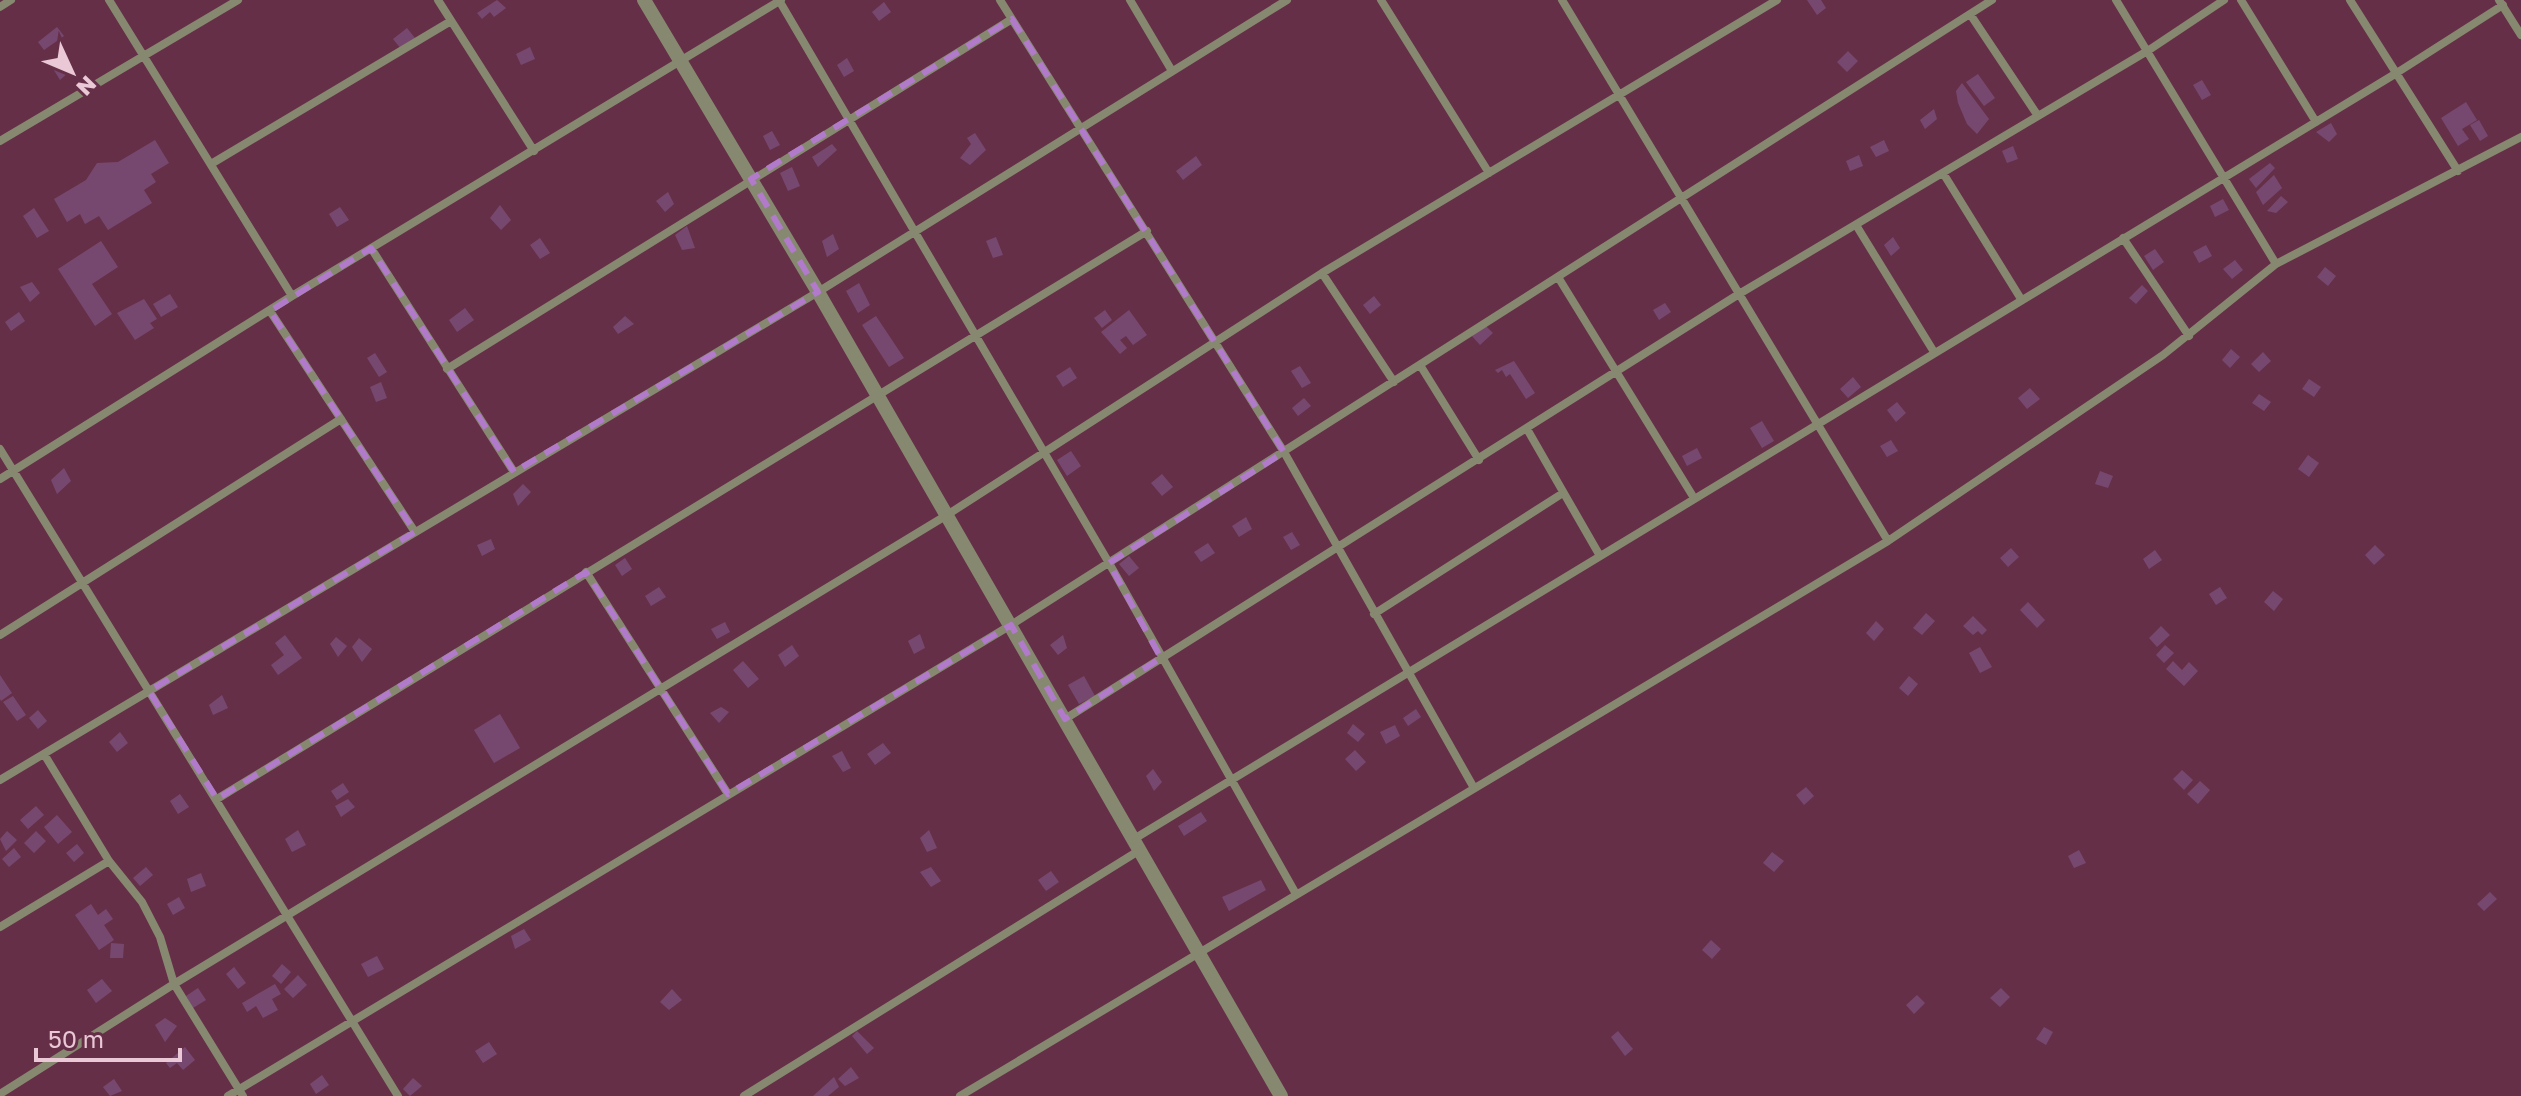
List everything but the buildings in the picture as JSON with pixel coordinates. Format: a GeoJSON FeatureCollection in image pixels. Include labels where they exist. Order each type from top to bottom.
{"type":"FeatureCollection","features":[{"type":"Feature","properties":{"kind":"street"},"geometry":{"type":"LineString","coordinates":[[0,7],[11,0]]}},
{"type":"Feature","properties":{"kind":"street"},"geometry":{"type":"LineString","coordinates":[[109,0],[292,296]]}},
{"type":"Feature","properties":{"kind":"street"},"geometry":{"type":"LineString","coordinates":[[0,141],[238,0]]}},
{"type":"Feature","properties":{"kind":"street"},"geometry":{"type":"LineString","coordinates":[[438,0],[534,151]]}},
{"type":"Feature","properties":{"kind":"street"},"geometry":{"type":"LineString","coordinates":[[644,0],[818,292],[1281,1096]]}},
{"type":"Feature","properties":{"kind":"street"},"geometry":{"type":"LineString","coordinates":[[1000,0],[1083,127],[1284,452],[1406,675],[1474,788]]}},
{"type":"Feature","properties":{"kind":"street"},"geometry":{"type":"LineString","coordinates":[[1130,0],[1172,71]]}},
{"type":"Feature","properties":{"kind":"street"},"geometry":{"type":"LineString","coordinates":[[0,780],[818,292],[1287,0]]}},
{"type":"Feature","properties":{"kind":"street"},"geometry":{"type":"LineString","coordinates":[[1381,0],[1489,173]]}},
{"type":"Feature","properties":{"kind":"street"},"geometry":{"type":"LineString","coordinates":[[1562,0],[1888,541]]}},
{"type":"Feature","properties":{"kind":"street"},"geometry":{"type":"LineString","coordinates":[[0,1094],[174,984],[947,515],[1322,273],[1777,0]]}},
{"type":"Feature","properties":{"kind":"street"},"geometry":{"type":"LineString","coordinates":[[228,1096],[241,1093],[351,1019],[1011,625],[1992,0]]}},
{"type":"Feature","properties":{"kind":"street"},"geometry":{"type":"LineString","coordinates":[[2116,0],[2276,264]]}},
{"type":"Feature","properties":{"kind":"street"},"geometry":{"type":"LineString","coordinates":[[1065,719],[1739,294],[2149,50],[2224,0]]}},
{"type":"Feature","properties":{"kind":"street"},"geometry":{"type":"LineString","coordinates":[[2241,0],[2316,122]]}},
{"type":"Feature","properties":{"kind":"street"},"geometry":{"type":"LineString","coordinates":[[2350,0],[2458,171]]}},
{"type":"Feature","properties":{"kind":"street"},"geometry":{"type":"LineString","coordinates":[[0,479],[292,296],[781,1],[1109,563],[1296,894]]}},
{"type":"Feature","properties":{"kind":"street"},"geometry":{"type":"LineString","coordinates":[[744,1096],[1231,781],[2395,74],[2501,3],[2521,35]]}},
{"type":"Feature","properties":{"kind":"street"},"geometry":{"type":"LineString","coordinates":[[1970,14],[2038,116]]}},
{"type":"Feature","properties":{"kind":"street"},"geometry":{"type":"LineString","coordinates":[[447,369],[1012,19]]}},
{"type":"Feature","properties":{"kind":"street"},"geometry":{"type":"LineString","coordinates":[[211,164],[451,21]]}},
{"type":"Feature","properties":{"kind":"street"},"geometry":{"type":"LineString","coordinates":[[960,1096],[1888,541],[2189,336],[2276,264],[2521,137]]}},
{"type":"Feature","properties":{"kind":"street"},"geometry":{"type":"LineString","coordinates":[[1943,173],[2021,299]]}},
{"type":"Feature","properties":{"kind":"street"},"geometry":{"type":"LineString","coordinates":[[1856,225],[1934,352]]}},
{"type":"Feature","properties":{"kind":"street"},"geometry":{"type":"LineString","coordinates":[[217,799],[1147,231]]}},
{"type":"Feature","properties":{"kind":"street"},"geometry":{"type":"LineString","coordinates":[[2123,238],[2189,336]]}},
{"type":"Feature","properties":{"kind":"street"},"geometry":{"type":"LineString","coordinates":[[371,248],[514,472]]}},
{"type":"Feature","properties":{"kind":"street"},"geometry":{"type":"LineString","coordinates":[[1322,273],[1394,382]]}},
{"type":"Feature","properties":{"kind":"street"},"geometry":{"type":"LineString","coordinates":[[1558,277],[1694,498]]}},
{"type":"Feature","properties":{"kind":"street"},"geometry":{"type":"LineString","coordinates":[[270,311],[415,532]]}},
{"type":"Feature","properties":{"kind":"street"},"geometry":{"type":"LineString","coordinates":[[1420,365],[1479,460]]}},
{"type":"Feature","properties":{"kind":"street"},"geometry":{"type":"LineString","coordinates":[[0,635],[341,419]]}},
{"type":"Feature","properties":{"kind":"street"},"geometry":{"type":"LineString","coordinates":[[1527,429],[1600,556]]}},
{"type":"Feature","properties":{"kind":"street"},"geometry":{"type":"LineString","coordinates":[[0,449],[398,1096]]}},
{"type":"Feature","properties":{"kind":"street"},"geometry":{"type":"LineString","coordinates":[[1374,614],[1563,493]]}},
{"type":"Feature","properties":{"kind":"street"},"geometry":{"type":"LineString","coordinates":[[586,572],[664,689],[728,794]]}},
{"type":"Feature","properties":{"kind":"street"},"geometry":{"type":"LineString","coordinates":[[44,754],[109,861],[129,883],[153,921],[174,984],[241,1093]]}},
{"type":"Feature","properties":{"kind":"street"},"geometry":{"type":"LineString","coordinates":[[0,927],[109,861]]}},
{"type":"Feature","properties":{"kind":"highlighted area"},"geometry":{"type":"Polygon","coordinates":[[[1012,19],[1284,452],[1109,563],[1161,658],[1065,719],[1011,625],[728,794],[586,572],[217,799],[149,691],[415,532],[270,311],[371,248],[514,472],[818,292],[751,179],[1012,19]]]}}]}
